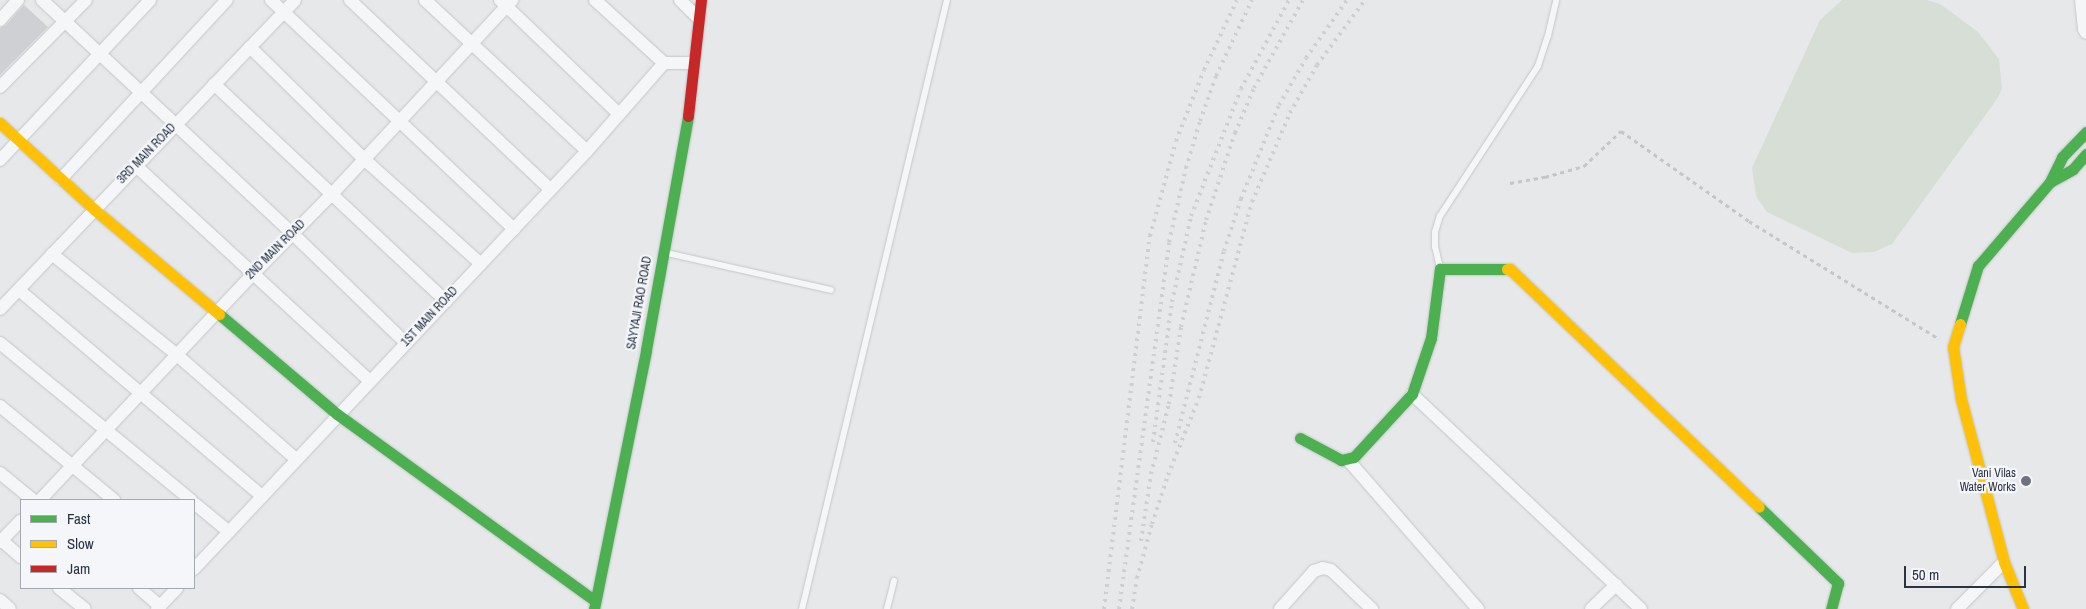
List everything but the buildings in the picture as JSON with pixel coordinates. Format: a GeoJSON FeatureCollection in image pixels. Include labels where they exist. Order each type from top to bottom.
{"type":"FeatureCollection","features":[{"type":"Feature","properties":{"kind":"street"},"geometry":{"type":"LineString","coordinates":[[0,20],[18,0]]}},
{"type":"Feature","properties":{"kind":"street"},"geometry":{"type":"LineString","coordinates":[[42,0],[293,234],[406,343]]}},
{"type":"Feature","properties":{"kind":"street"},"geometry":{"type":"LineString","coordinates":[[0,87],[86,0]]}},
{"type":"Feature","properties":{"kind":"street"},"geometry":{"type":"LineString","coordinates":[[0,160],[150,0]]}},
{"type":"Feature","properties":{"kind":"street"},"geometry":{"type":"LineString","coordinates":[[60,178],[227,0]]}},
{"type":"Feature","properties":{"kind":"street"},"geometry":{"type":"LineString","coordinates":[[271,0],[514,229]]}},
{"type":"Feature","properties":{"kind":"street","name":"3RD MAIN ROAD"},"geometry":{"type":"LineString","coordinates":[[0,309],[295,0]]}},
{"type":"Feature","properties":{"kind":"street"},"geometry":{"type":"LineString","coordinates":[[350,0],[550,190]]}},
{"type":"Feature","properties":{"kind":"street"},"geometry":{"type":"LineString","coordinates":[[425,0],[587,151]]}},
{"type":"Feature","properties":{"kind":"street"},"geometry":{"type":"LineString","coordinates":[[595,0],[664,64],[693,63]]}},
{"type":"Feature","properties":{"kind":"street"},"geometry":{"type":"LineString","coordinates":[[680,0],[699,19]]}},
{"type":"Feature","properties":{"kind":"street","name":"SAYYAJI RAO ROAD"},"geometry":{"type":"LineString","coordinates":[[596,604],[689,112],[701,0]]}},
{"type":"Feature","properties":{"kind":"street"},"geometry":{"type":"LineString","coordinates":[[2081,0],[2086,33]]}},
{"type":"Feature","properties":{"kind":"street"},"geometry":{"type":"LineString","coordinates":[[506,2],[619,114]]}},
{"type":"Feature","properties":{"kind":"street","name":"2ND MAIN ROAD"},"geometry":{"type":"LineString","coordinates":[[41,499],[473,44],[506,2]]}},
{"type":"Feature","properties":{"kind":"street"},"geometry":{"type":"LineString","coordinates":[[250,47],[364,159],[480,264]]}},
{"type":"Feature","properties":{"kind":"street","name":"1ST MAIN ROAD"},"geometry":{"type":"LineString","coordinates":[[195,567],[337,414],[587,151],[664,64]]}},
{"type":"Feature","properties":{"kind":"street"},"geometry":{"type":"LineString","coordinates":[[214,84],[446,301]]}},
{"type":"Feature","properties":{"kind":"street"},"geometry":{"type":"LineString","coordinates":[[0,123],[95,210],[337,414],[596,604]]}},
{"type":"Feature","properties":{"kind":"street"},"geometry":{"type":"LineString","coordinates":[[2023,609],[2004,562],[1961,399],[1953,348],[1978,266],[2050,182],[2062,157],[2086,132]]}},
{"type":"Feature","properties":{"kind":"street"},"geometry":{"type":"LineString","coordinates":[[2050,182],[2073,169],[2086,154]]}},
{"type":"Feature","properties":{"kind":"street"},"geometry":{"type":"LineString","coordinates":[[136,166],[370,381]]}},
{"type":"Feature","properties":{"kind":"street"},"geometry":{"type":"LineString","coordinates":[[52,254],[177,355],[296,459]]}},
{"type":"Feature","properties":{"kind":"street"},"geometry":{"type":"LineString","coordinates":[[1300,438],[1336,458],[1348,460],[1354,457],[1412,394],[1431,338],[1440,269],[1510,269],[1838,582],[1831,609]]}},
{"type":"Feature","properties":{"kind":"street"},"geometry":{"type":"LineString","coordinates":[[19,290],[262,496]]}},
{"type":"Feature","properties":{"kind":"street"},"geometry":{"type":"LineString","coordinates":[[0,343],[190,499]]}},
{"type":"Feature","properties":{"kind":"street"},"geometry":{"type":"LineString","coordinates":[[1412,394],[1641,609]]}},
{"type":"Feature","properties":{"kind":"street"},"geometry":{"type":"LineString","coordinates":[[0,406],[113,499]]}},
{"type":"Feature","properties":{"kind":"street"},"geometry":{"type":"LineString","coordinates":[[1348,460],[1478,609]]}},
{"type":"Feature","properties":{"kind":"street"},"geometry":{"type":"LineString","coordinates":[[0,473],[32,499]]}},
{"type":"Feature","properties":{"kind":"street"},"geometry":{"type":"LineString","coordinates":[[195,504],[229,532]]}},
{"type":"Feature","properties":{"kind":"street"},"geometry":{"type":"LineString","coordinates":[[20,521],[1,541],[20,555]]}},
{"type":"Feature","properties":{"kind":"street"},"geometry":{"type":"LineString","coordinates":[[1957,609],[2004,562]]}},
{"type":"Feature","properties":{"kind":"street"},"geometry":{"type":"LineString","coordinates":[[1280,609],[1314,571],[1323,568],[1330,570],[1372,609]]}},
{"type":"Feature","properties":{"kind":"street"},"geometry":{"type":"LineString","coordinates":[[1591,609],[1616,585]]}},
{"type":"Feature","properties":{"kind":"street"},"geometry":{"type":"LineString","coordinates":[[60,589],[84,609]]}},
{"type":"Feature","properties":{"kind":"street"},"geometry":{"type":"LineString","coordinates":[[139,589],[159,607],[176,589]]}},
{"type":"Feature","properties":{"kind":"street"},"geometry":{"type":"LineString","coordinates":[[0,600],[10,609]]}},
{"type":"Feature","properties":{"kind":"lane"},"geometry":{"type":"LineString","coordinates":[[802,609],[947,0]]}},
{"type":"Feature","properties":{"kind":"lane"},"geometry":{"type":"LineString","coordinates":[[1440,269],[1435,247],[1435,232],[1440,216],[1538,66],[1548,36],[1556,0]]}},
{"type":"Feature","properties":{"kind":"lane"},"geometry":{"type":"LineString","coordinates":[[663,252],[831,290]]}},
{"type":"Feature","properties":{"kind":"lane"},"geometry":{"type":"LineString","coordinates":[[887,609],[894,581]]}},
{"type":"Feature","properties":{"kind":"path"},"geometry":{"type":"LineString","coordinates":[[1510,183],[1545,177],[1584,166],[1621,131],[1749,222],[1953,348]]}},
{"type":"Feature","properties":{"kind":"shaded area"},"geometry":{"type":"Polygon","coordinates":[[[1842,0],[1926,0],[1940,4],[1978,32],[1999,59],[2002,89],[1997,99],[1892,244],[1874,252],[1852,253],[1767,212],[1756,196],[1752,168],[1820,20],[1842,0]]]}},
{"type":"Feature","properties":{"kind":"railway"},"geometry":{"type":"LineString","coordinates":[[1104,609],[1150,236],[1176,141],[1204,70],[1237,0]]}},
{"type":"Feature","properties":{"kind":"railway"},"geometry":{"type":"LineString","coordinates":[[1119,609],[1169,242],[1186,168],[1200,121],[1216,76],[1252,0]]}},
{"type":"Feature","properties":{"kind":"railway"},"geometry":{"type":"LineString","coordinates":[[1153,442],[1172,302],[1191,216],[1241,89],[1289,0]]}},
{"type":"Feature","properties":{"kind":"railway"},"geometry":{"type":"LineString","coordinates":[[1141,541],[1151,474],[1169,404],[1181,327],[1206,220],[1235,133],[1254,88],[1303,0]]}},
{"type":"Feature","properties":{"kind":"railway"},"geometry":{"type":"LineString","coordinates":[[1175,443],[1224,251],[1241,199],[1279,105],[1306,58],[1347,0]]}},
{"type":"Feature","properties":{"kind":"railway"},"geometry":{"type":"LineString","coordinates":[[1132,609],[1137,578],[1152,524],[1168,475],[1199,398],[1252,202],[1290,113],[1317,65],[1365,0]]}},
{"type":"Feature","properties":{"kind":"traffic: fast"},"geometry":{"type":"LineString","coordinates":[[594,609],[646,350],[688,116]]}},
{"type":"Feature","properties":{"kind":"traffic: fast"},"geometry":{"type":"LineString","coordinates":[[1960,324],[1978,266],[2050,182],[2062,157],[2086,132]]}},
{"type":"Feature","properties":{"kind":"traffic: fast"},"geometry":{"type":"LineString","coordinates":[[2050,182],[2073,169],[2086,154]]}},
{"type":"Feature","properties":{"kind":"traffic: fast"},"geometry":{"type":"LineString","coordinates":[[1300,438],[1341,460],[1354,457],[1412,394],[1431,338],[1440,269],[1507,269]]}},
{"type":"Feature","properties":{"kind":"traffic: fast"},"geometry":{"type":"LineString","coordinates":[[219,314],[337,414],[594,600]]}},
{"type":"Feature","properties":{"kind":"traffic: fast"},"geometry":{"type":"LineString","coordinates":[[1759,507],[1838,583],[1831,609]]}},
{"type":"Feature","properties":{"kind":"traffic: slow"},"geometry":{"type":"LineString","coordinates":[[0,123],[95,210],[219,314]]}},
{"type":"Feature","properties":{"kind":"traffic: slow"},"geometry":{"type":"LineString","coordinates":[[1507,269],[1510,269],[1759,507]]}},
{"type":"Feature","properties":{"kind":"traffic: slow"},"geometry":{"type":"LineString","coordinates":[[1960,324],[1953,347],[1961,399],[2004,562],[2023,609]]}},
{"type":"Feature","properties":{"kind":"traffic: jam"},"geometry":{"type":"LineString","coordinates":[[688,116],[701,0]]}},
{"type":"Feature","properties":{"kind":"place","name":"Vani Vilas Water Works"},"geometry":{"type":"Point","coordinates":[2026,481]}}]}
